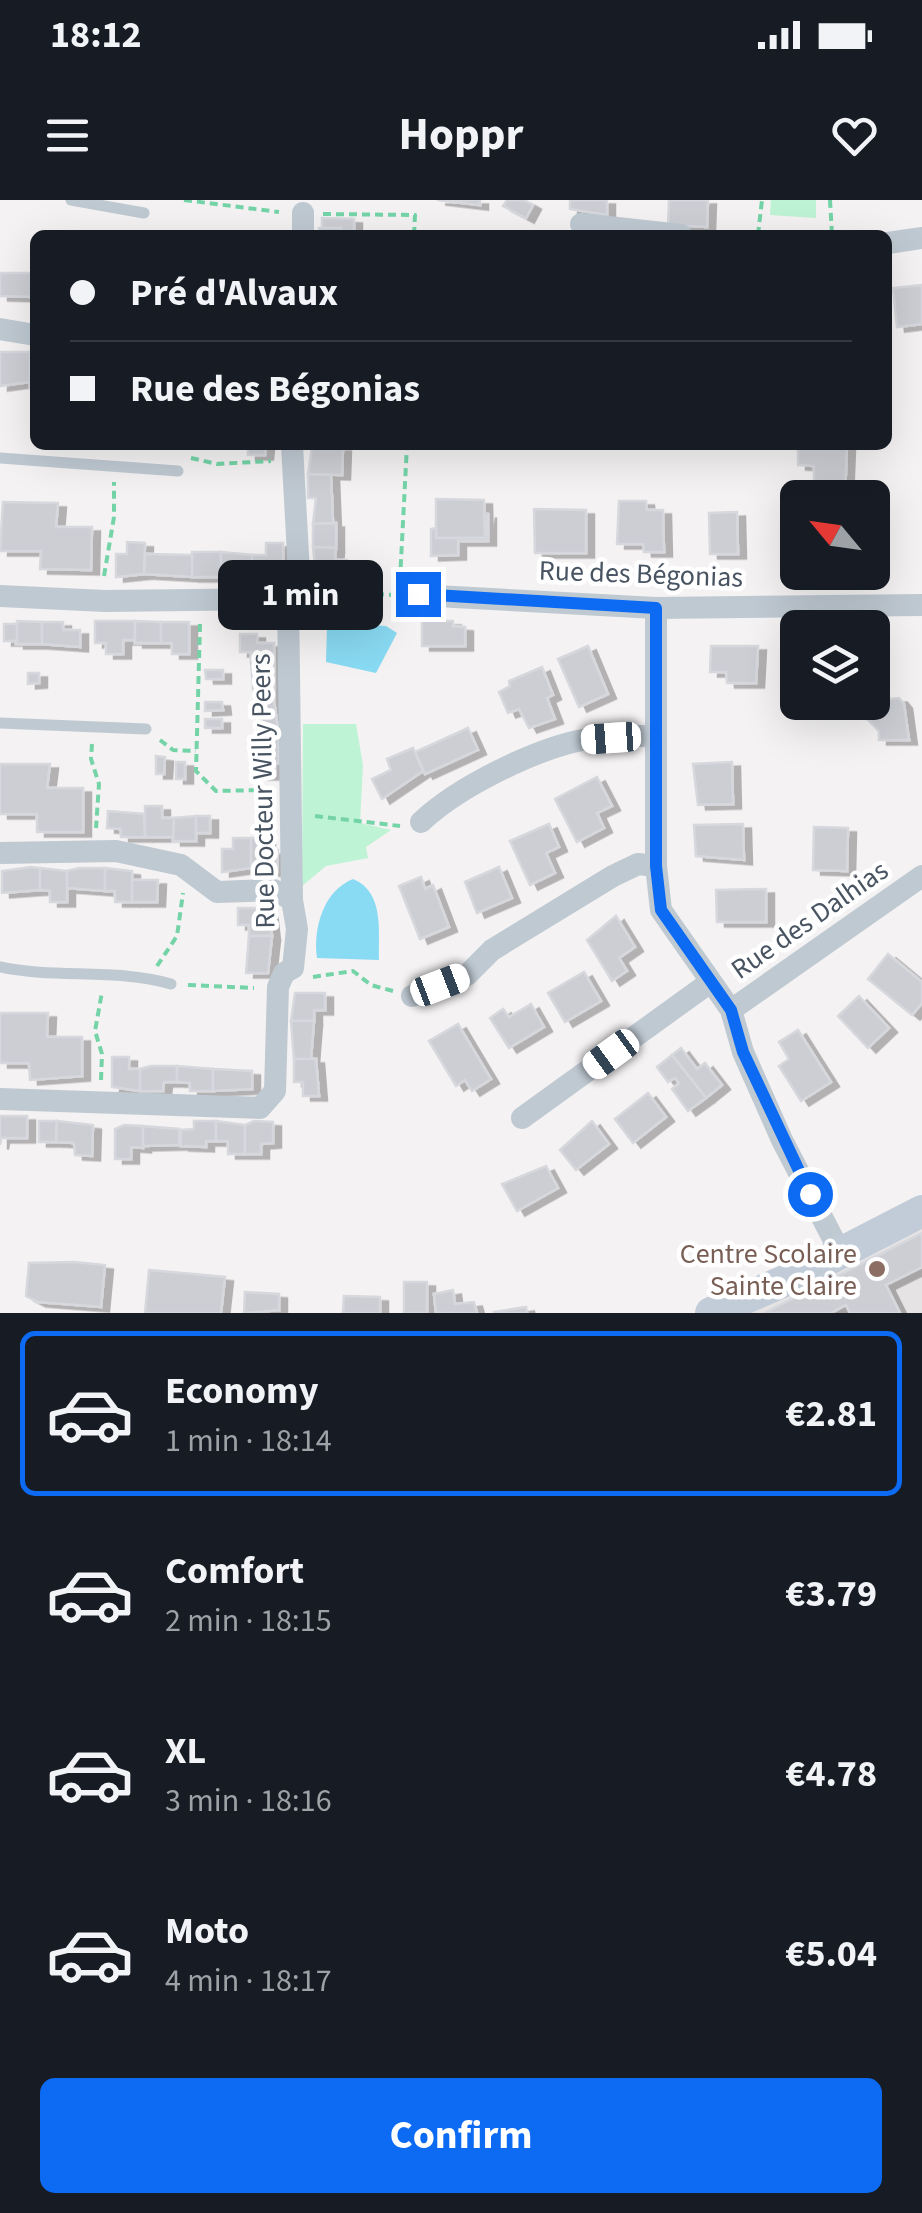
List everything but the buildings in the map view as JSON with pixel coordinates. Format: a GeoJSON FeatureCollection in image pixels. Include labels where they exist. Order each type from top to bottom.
{"type":"FeatureCollection","features":[{"type":"Feature","properties":{"kind":"street"},"geometry":{"type":"LineString","coordinates":[[582,224],[636,230]]}},
{"type":"Feature","properties":{"kind":"street"},"geometry":{"type":"LineString","coordinates":[[892,242],[922,238]]}},
{"type":"Feature","properties":{"kind":"street"},"geometry":{"type":"LineString","coordinates":[[0,328],[30,334]]}},
{"type":"Feature","properties":{"kind":"street","name":"Rue Docteur Willy Peers"},"geometry":{"type":"LineString","coordinates":[[0,1100],[260,1108],[275,1091],[279,984],[284,973],[294,968],[297,929],[292,900],[290,814],[292,453]]}},
{"type":"Feature","properties":{"kind":"street"},"geometry":{"type":"LineString","coordinates":[[0,596],[105,601],[294,595]]}},
{"type":"Feature","properties":{"kind":"street","name":"Rue des Bégonias"},"geometry":{"type":"LineString","coordinates":[[409,595],[656,608],[922,605]]}},
{"type":"Feature","properties":{"kind":"street"},"geometry":{"type":"LineString","coordinates":[[656,608],[656,866],[661,910],[709,984],[731,1010],[766,1105],[840,1252]]}},
{"type":"Feature","properties":{"kind":"street"},"geometry":{"type":"LineString","coordinates":[[422,822],[447,798],[561,746],[588,739],[656,736]]}},
{"type":"Feature","properties":{"kind":"street"},"geometry":{"type":"LineString","coordinates":[[0,854],[116,851],[185,869],[217,892],[274,890],[292,900]]}},
{"type":"Feature","properties":{"kind":"street"},"geometry":{"type":"LineString","coordinates":[[412,996],[467,975],[492,950],[613,876],[638,864],[656,866]]}},
{"type":"Feature","properties":{"kind":"street","name":"Rue des Dalhias"},"geometry":{"type":"LineString","coordinates":[[731,1010],[922,876]]}},
{"type":"Feature","properties":{"kind":"street"},"geometry":{"type":"LineString","coordinates":[[522,1118],[709,984]]}},
{"type":"Feature","properties":{"kind":"street"},"geometry":{"type":"LineString","coordinates":[[711,1313],[922,1211]]}},
{"type":"Feature","properties":{"kind":"lane"},"geometry":{"type":"LineString","coordinates":[[71,200],[144,213]]}},
{"type":"Feature","properties":{"kind":"lane"},"geometry":{"type":"LineString","coordinates":[[0,458],[178,471]]}},
{"type":"Feature","properties":{"kind":"lane"},"geometry":{"type":"LineString","coordinates":[[0,723],[146,729]]}},
{"type":"Feature","properties":{"kind":"lane"},"geometry":{"type":"LineString","coordinates":[[0,967],[38,976],[153,979],[171,984]]}},
{"type":"Feature","properties":{"kind":"path"},"geometry":{"type":"LineString","coordinates":[[759,230],[762,200]]}},
{"type":"Feature","properties":{"kind":"path"},"geometry":{"type":"LineString","coordinates":[[830,200],[832,230]]}},
{"type":"Feature","properties":{"kind":"path"},"geometry":{"type":"LineString","coordinates":[[414,230],[415,215]]}},
{"type":"Feature","properties":{"kind":"path"},"geometry":{"type":"LineString","coordinates":[[294,595],[409,595],[407,450]]}},
{"type":"Feature","properties":{"kind":"path"},"geometry":{"type":"LineString","coordinates":[[184,456],[217,464],[292,453]]}},
{"type":"Feature","properties":{"kind":"path"},"geometry":{"type":"LineString","coordinates":[[105,601],[104,560],[114,517],[116,466]]}},
{"type":"Feature","properties":{"kind":"path"},"geometry":{"type":"LineString","coordinates":[[201,600],[196,771],[216,791],[291,790]]}},
{"type":"Feature","properties":{"kind":"path"},"geometry":{"type":"LineString","coordinates":[[94,726],[91,760],[99,784],[97,852]]}},
{"type":"Feature","properties":{"kind":"path"},"geometry":{"type":"LineString","coordinates":[[146,729],[172,750],[196,751]]}},
{"type":"Feature","properties":{"kind":"path"},"geometry":{"type":"LineString","coordinates":[[290,814],[360,818],[404,826],[422,822]]}},
{"type":"Feature","properties":{"kind":"path"},"geometry":{"type":"LineString","coordinates":[[153,979],[158,960],[178,936],[185,869]]}},
{"type":"Feature","properties":{"kind":"path"},"geometry":{"type":"LineString","coordinates":[[171,984],[227,989],[354,971],[371,985],[412,996]]}},
{"type":"Feature","properties":{"kind":"path"},"geometry":{"type":"LineString","coordinates":[[100,1105],[102,1054],[95,1031],[103,977]]}},
{"type":"Feature","properties":{"kind":"shaded area","name":"Centre Scolaire Sainte Claire"},"geometry":{"type":"Polygon","coordinates":[[[922,1225],[922,1313],[743,1313],[922,1225]]]}},
{"type":"Feature","properties":{"kind":"green space"},"geometry":{"type":"Polygon","coordinates":[[[771,200],[816,200],[816,218],[770,215],[771,200]]]}},
{"type":"Feature","properties":{"kind":"green space"},"geometry":{"type":"Polygon","coordinates":[[[303,724],[356,724],[363,765],[360,823],[391,830],[366,847],[368,858],[326,866],[302,886],[303,724]]]}},
{"type":"Feature","properties":{"kind":"water"},"geometry":{"type":"Polygon","coordinates":[[[327,626],[386,626],[397,633],[376,673],[326,662],[327,626]]]}},
{"type":"Feature","properties":{"kind":"water"},"geometry":{"type":"Polygon","coordinates":[[[353,879],[363,885],[375,903],[379,960],[317,958],[322,912],[334,892],[353,879]]]}},
{"type":"Feature","properties":{"kind":"place","name":"Centre Scolaire Sainte Claire"},"geometry":{"type":"Point","coordinates":[877,1269]}},
{"type":"Feature","properties":{"kind":"route"},"geometry":{"type":"LineString","coordinates":[[418,594],[656,608],[656,866],[661,910],[709,984],[731,1010],[743,1052],[810,1194]]}}]}
